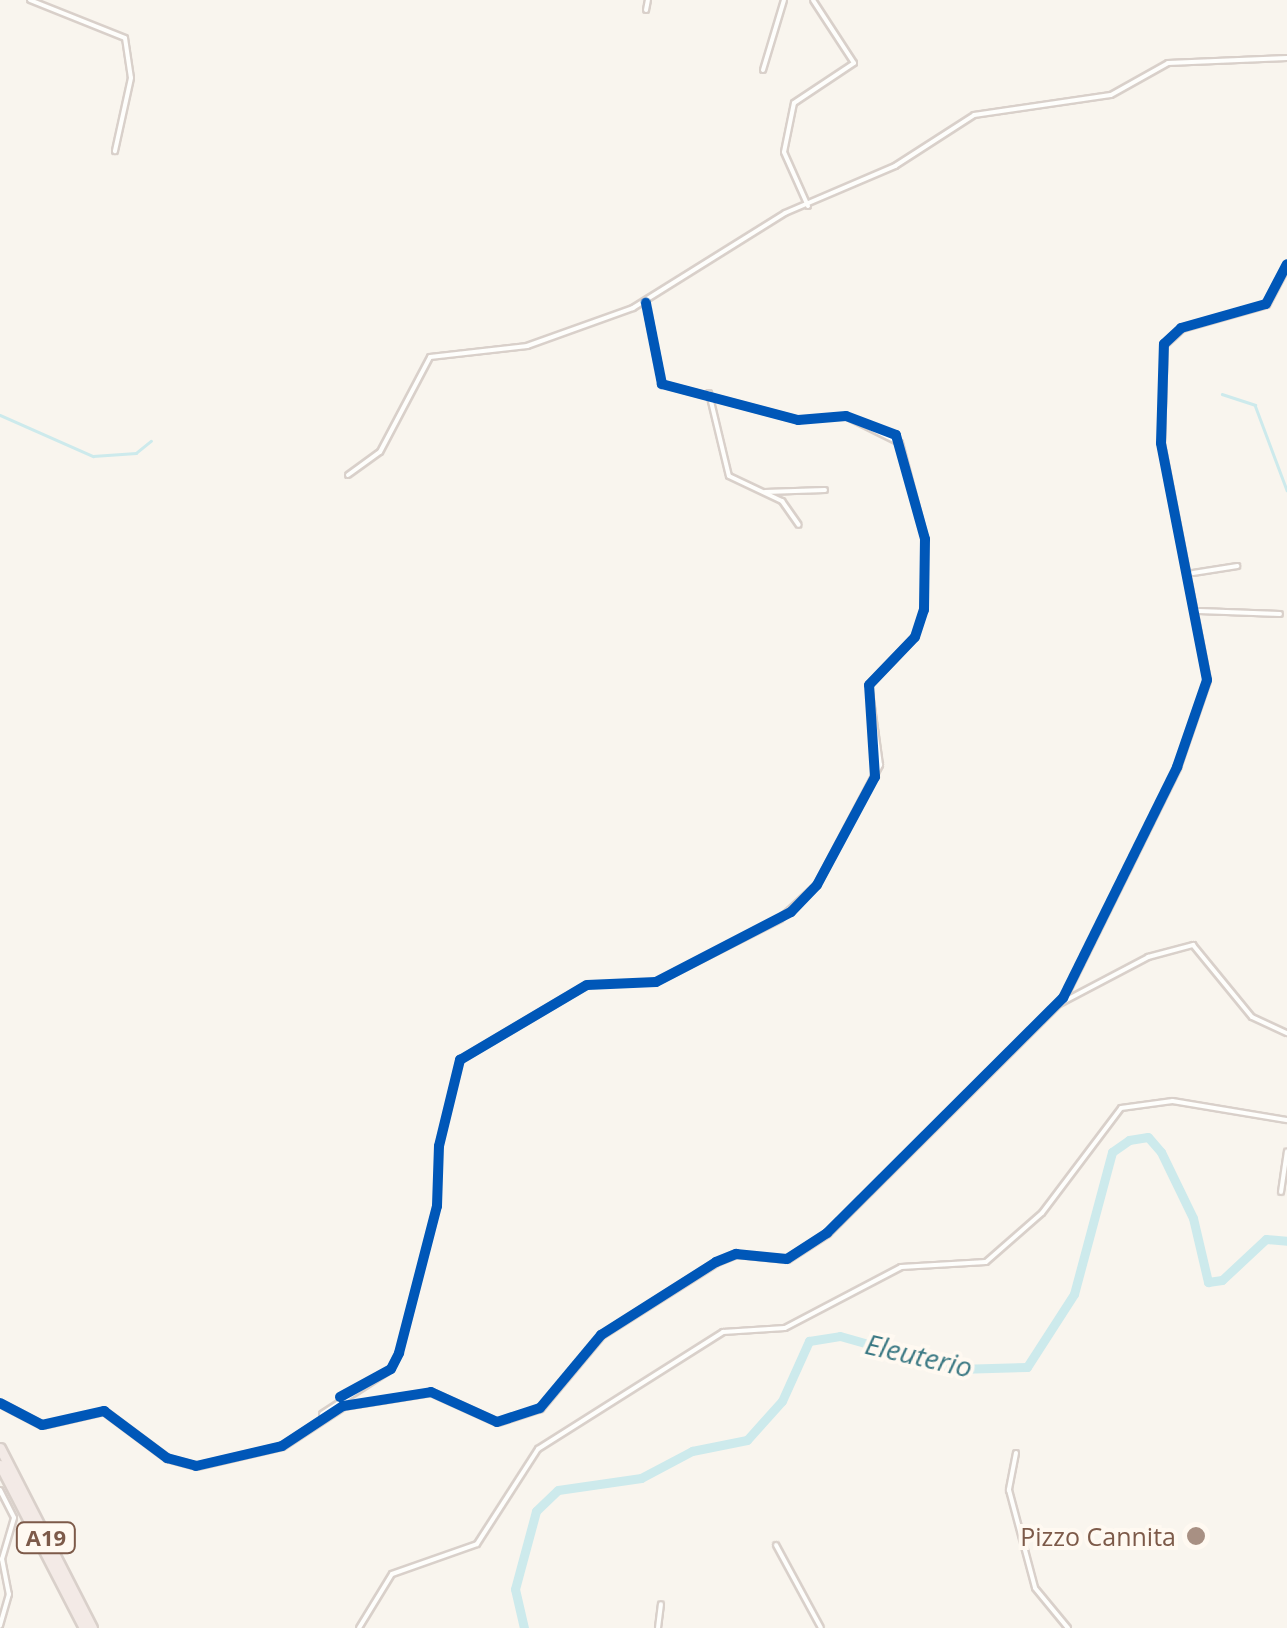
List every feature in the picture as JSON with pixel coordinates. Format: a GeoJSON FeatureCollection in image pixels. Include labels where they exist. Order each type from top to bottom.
{"type":"FeatureCollection","features":[{"type":"Feature","properties":{"kind":"highway","name":"A19"},"geometry":{"type":"LineString","coordinates":[[0,1448],[92,1628]]}},
{"type":"Feature","properties":{"kind":"highway","name":"A19"},"geometry":{"type":"LineString","coordinates":[[0,1465],[84,1628]]}},
{"type":"Feature","properties":{"kind":"street"},"geometry":{"type":"LineString","coordinates":[[30,0],[125,38],[131,78],[115,150]]}},
{"type":"Feature","properties":{"kind":"street"},"geometry":{"type":"LineString","coordinates":[[646,10],[648,0]]}},
{"type":"Feature","properties":{"kind":"street"},"geometry":{"type":"LineString","coordinates":[[762,70],[784,0]]}},
{"type":"Feature","properties":{"kind":"street"},"geometry":{"type":"LineString","coordinates":[[808,206],[784,152],[794,102],[854,63],[813,0]]}},
{"type":"Feature","properties":{"kind":"street"},"geometry":{"type":"LineString","coordinates":[[348,475],[380,452],[430,356],[541,342],[646,302],[808,206],[895,166],[974,115],[1111,96],[1168,63],[1287,58]]}},
{"type":"Feature","properties":{"kind":"street"},"geometry":{"type":"LineString","coordinates":[[1059,1004],[1203,706],[1199,611],[1193,573],[1161,443],[1164,344],[1180,328],[1266,304],[1287,264]]}},
{"type":"Feature","properties":{"kind":"street"},"geometry":{"type":"LineString","coordinates":[[0,1403],[42,1425],[104,1412],[167,1458],[196,1466],[282,1446],[391,1368],[399,1353],[437,1206],[439,1146],[460,1060],[586,985],[656,982],[780,919],[817,885],[880,765],[869,684],[914,637],[924,610],[925,539],[900,443],[846,416],[798,420],[657,380],[646,302]]}},
{"type":"Feature","properties":{"kind":"street"},"geometry":{"type":"LineString","coordinates":[[710,393],[730,476],[792,508],[798,525]]}},
{"type":"Feature","properties":{"kind":"street"},"geometry":{"type":"LineString","coordinates":[[760,492],[825,490]]}},
{"type":"Feature","properties":{"kind":"street"},"geometry":{"type":"LineString","coordinates":[[1193,573],[1236,566]]}},
{"type":"Feature","properties":{"kind":"street"},"geometry":{"type":"LineString","coordinates":[[1199,611],[1280,614]]}},
{"type":"Feature","properties":{"kind":"street"},"geometry":{"type":"LineString","coordinates":[[322,1414],[431,1392],[484,1421],[540,1408],[601,1335],[716,1262],[736,1254],[788,1260],[813,1245],[1059,1004],[1148,957],[1194,945],[1252,1017],[1287,1033]]}},
{"type":"Feature","properties":{"kind":"street"},"geometry":{"type":"LineString","coordinates":[[359,1628],[392,1574],[477,1544],[538,1449],[723,1332],[786,1328],[901,1267],[986,1262],[1042,1213],[1121,1108],[1173,1101],[1287,1120]]}},
{"type":"Feature","properties":{"kind":"street"},"geometry":{"type":"LineString","coordinates":[[1281,1192],[1287,1151]]}},
{"type":"Feature","properties":{"kind":"street"},"geometry":{"type":"LineString","coordinates":[[1016,1453],[1009,1490],[1035,1588],[1068,1628]]}},
{"type":"Feature","properties":{"kind":"street"},"geometry":{"type":"LineString","coordinates":[[0,1490],[14,1518],[0,1626]]}},
{"type":"Feature","properties":{"kind":"street"},"geometry":{"type":"LineString","coordinates":[[776,1545],[821,1628]]}},
{"type":"Feature","properties":{"kind":"street"},"geometry":{"type":"LineString","coordinates":[[658,1628],[662,1604]]}},
{"type":"Feature","properties":{"kind":"waterway"},"geometry":{"type":"LineString","coordinates":[[1222,394],[1255,405],[1287,490]]}},
{"type":"Feature","properties":{"kind":"waterway"},"geometry":{"type":"LineString","coordinates":[[0,415],[93,456],[136,453],[151,441]]}},
{"type":"Feature","properties":{"kind":"waterway","name":"Eleuterio"},"geometry":{"type":"LineString","coordinates":[[524,1628],[515,1589],[536,1511],[558,1490],[641,1478],[692,1451],[747,1440],[782,1401],[809,1341],[840,1336],[957,1369],[1027,1367],[1074,1294],[1112,1152],[1129,1140],[1148,1137],[1161,1152],[1193,1218],[1208,1282],[1222,1280],[1266,1239],[1287,1241]]}},
{"type":"Feature","properties":{"kind":"cycle path"},"geometry":{"type":"LineString","coordinates":[[0,1403],[42,1425],[104,1411],[167,1458],[196,1466],[282,1446],[343,1406],[431,1392],[497,1422],[540,1408],[601,1335],[716,1262],[736,1254],[787,1259],[827,1233],[1063,998],[1177,767],[1207,680],[1161,443],[1164,344],[1181,328],[1266,304],[1287,264]]}},
{"type":"Feature","properties":{"kind":"cycle path"},"geometry":{"type":"LineString","coordinates":[[340,1397],[391,1369],[399,1353],[437,1206],[439,1146],[460,1060],[587,985],[656,982],[791,912],[817,885],[875,777],[869,685],[915,637],[924,610],[925,539],[896,435],[846,416],[798,420],[662,384],[646,303]]}},
{"type":"Feature","properties":{"kind":"place","name":"Pizzo Cannita"},"geometry":{"type":"Point","coordinates":[1196,1536]}}]}
